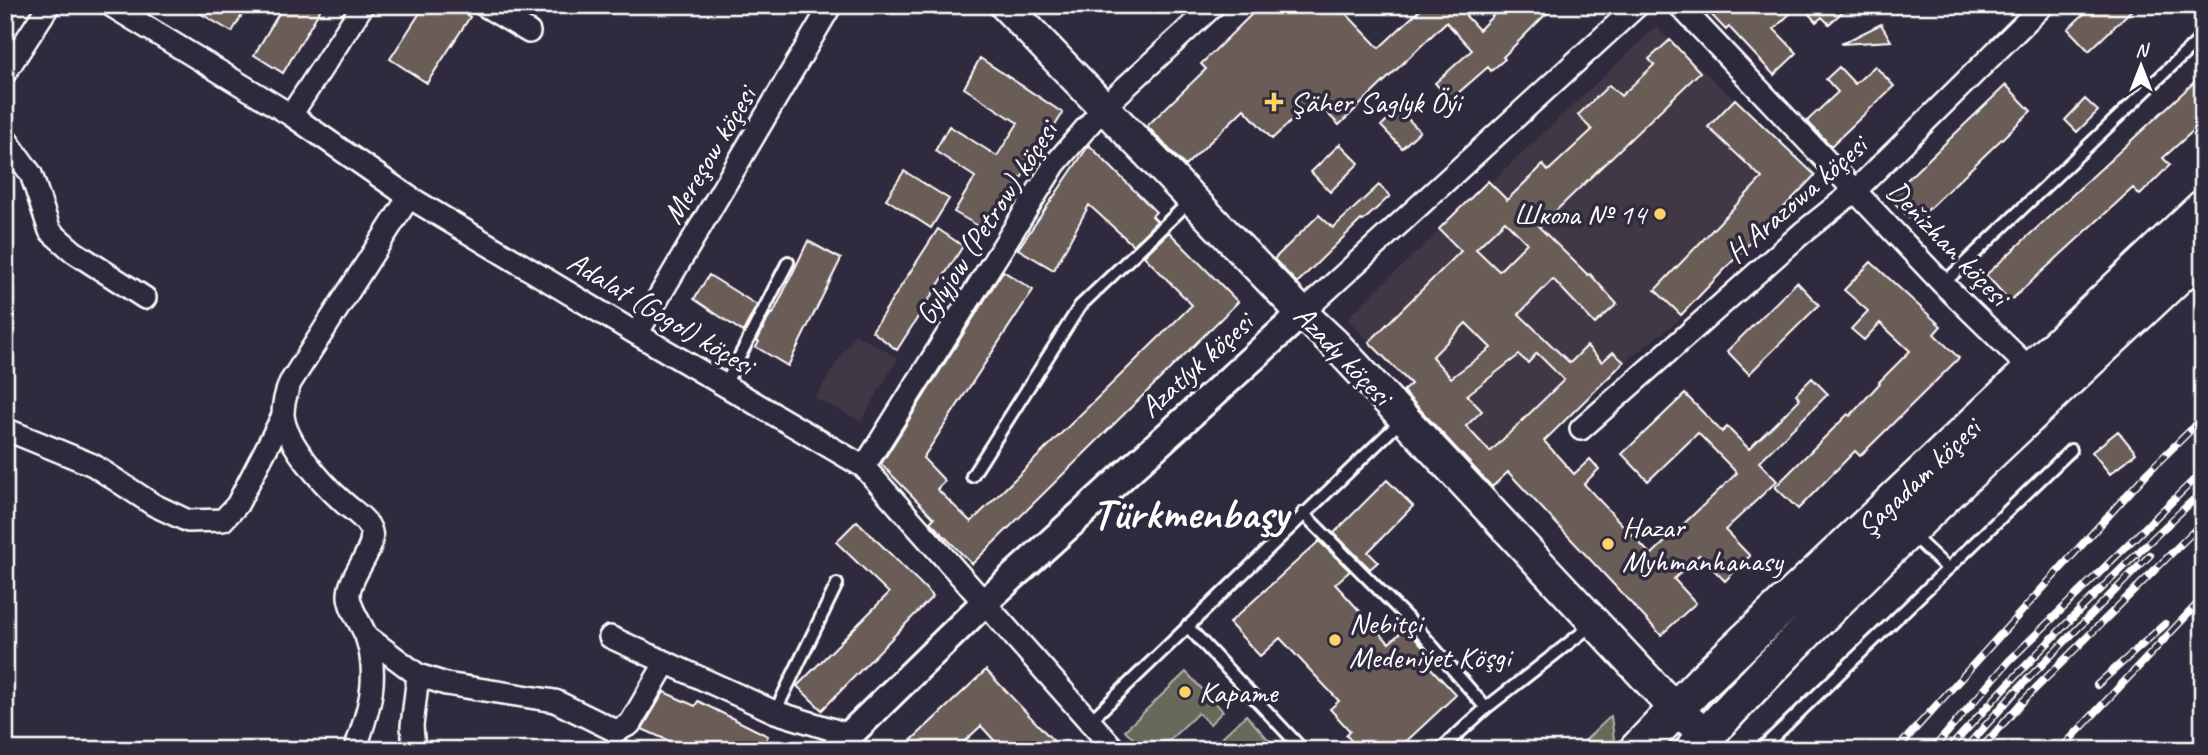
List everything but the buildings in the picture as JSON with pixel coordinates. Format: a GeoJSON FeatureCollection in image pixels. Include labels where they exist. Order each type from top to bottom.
{"type":"FeatureCollection","features":[{"type":"Feature","properties":{"kind":"highway","name":"Şagadam köçesi"},"geometry":{"type":"LineString","coordinates":[[1637,750],[1712,672],[2203,208]]}},
{"type":"Feature","properties":{"kind":"highway","name":"Şagadam köçesi"},"geometry":{"type":"LineString","coordinates":[[1705,742],[1733,705],[1909,532],[2203,252]]}},
{"type":"Feature","properties":{"kind":"main road","name":"Azady köçesi"},"geometry":{"type":"LineString","coordinates":[[1005,5],[1334,343],[1705,742]]}},
{"type":"Feature","properties":{"kind":"street"},"geometry":{"type":"LineString","coordinates":[[5,73],[49,5]]}},
{"type":"Feature","properties":{"kind":"street","name":"Adalat (Gogol) köçesi"},"geometry":{"type":"LineString","coordinates":[[110,5],[292,115],[409,197],[864,467],[1115,750]]}},
{"type":"Feature","properties":{"kind":"street"},"geometry":{"type":"LineString","coordinates":[[292,115],[363,5]]}},
{"type":"Feature","properties":{"kind":"street"},"geometry":{"type":"LineString","coordinates":[[484,5],[528,32]]}},
{"type":"Feature","properties":{"kind":"street","name":"Mereşow köçesi"},"geometry":{"type":"LineString","coordinates":[[637,334],[831,5]]}},
{"type":"Feature","properties":{"kind":"street","name":"Gylyjow (Petrow) köçesi"},"geometry":{"type":"LineString","coordinates":[[864,467],[1055,164],[1104,107],[1214,5]]}},
{"type":"Feature","properties":{"kind":"street","name":"Azatlyk köçesi"},"geometry":{"type":"LineString","coordinates":[[842,742],[985,602],[1639,5]]}},
{"type":"Feature","properties":{"kind":"street","name":"Deňizhan köçesi"},"geometry":{"type":"LineString","coordinates":[[1679,5],[1943,284],[2030,369]]}},
{"type":"Feature","properties":{"kind":"street","name":"H Arazowa köçesi"},"geometry":{"type":"LineString","coordinates":[[1581,429],[1802,233],[1856,190],[2043,5]]}},
{"type":"Feature","properties":{"kind":"street"},"geometry":{"type":"LineString","coordinates":[[5,138],[31,174],[50,231],[74,252],[145,298]]}},
{"type":"Feature","properties":{"kind":"street"},"geometry":{"type":"LineString","coordinates":[[355,750],[374,682],[366,636],[349,597],[351,586],[372,540],[371,531],[367,523],[310,468],[286,429],[284,400],[290,383],[409,197]]}},
{"type":"Feature","properties":{"kind":"street"},"geometry":{"type":"LineString","coordinates":[[5,429],[93,465],[153,505],[188,521],[223,520],[237,505],[283,416]]}},
{"type":"Feature","properties":{"kind":"street"},"geometry":{"type":"LineString","coordinates":[[366,636],[418,675],[446,684],[555,701],[616,731],[630,724],[666,662]]}},
{"type":"Feature","properties":{"kind":"street"},"geometry":{"type":"LineString","coordinates":[[610,637],[842,742]]}},
{"type":"Feature","properties":{"kind":"street"},"geometry":{"type":"LineString","coordinates":[[414,750],[412,726],[418,675]]}},
{"type":"Feature","properties":{"kind":"lane"},"geometry":{"type":"LineString","coordinates":[[1943,284],[2203,36]]}},
{"type":"Feature","properties":{"kind":"lane"},"geometry":{"type":"LineString","coordinates":[[972,476],[1080,306],[1192,199]]}},
{"type":"Feature","properties":{"kind":"lane"},"geometry":{"type":"LineString","coordinates":[[725,385],[788,262]]}},
{"type":"Feature","properties":{"kind":"lane"},"geometry":{"type":"LineString","coordinates":[[1089,722],[1404,418]]}},
{"type":"Feature","properties":{"kind":"lane"},"geometry":{"type":"LineString","coordinates":[[1760,750],[2071,450]]}},
{"type":"Feature","properties":{"kind":"lane"},"geometry":{"type":"LineString","coordinates":[[1303,513],[1416,627],[1486,708]]}},
{"type":"Feature","properties":{"kind":"lane"},"geometry":{"type":"LineString","coordinates":[[1909,532],[1948,569]]}},
{"type":"Feature","properties":{"kind":"lane"},"geometry":{"type":"LineString","coordinates":[[775,712],[837,584]]}},
{"type":"Feature","properties":{"kind":"lane"},"geometry":{"type":"LineString","coordinates":[[1440,750],[1486,708],[1594,623]]}},
{"type":"Feature","properties":{"kind":"lane"},"geometry":{"type":"LineString","coordinates":[[1187,626],[1303,750]]}},
{"type":"Feature","properties":{"kind":"shaded area"},"geometry":{"type":"Polygon","coordinates":[[[1656,27],[1815,175],[1677,322],[1624,362],[1496,483],[1347,318],[1656,27]]]}},
{"type":"Feature","properties":{"kind":"shaded area"},"geometry":{"type":"Polygon","coordinates":[[[855,334],[898,358],[861,421],[815,398],[855,334]]]}},
{"type":"Feature","properties":{"kind":"green space","name":"Карате"},"geometry":{"type":"Polygon","coordinates":[[[1186,672],[1223,711],[1210,724],[1198,713],[1159,750],[1144,750],[1125,730],[1186,672]]]}},
{"type":"Feature","properties":{"kind":"green space"},"geometry":{"type":"Polygon","coordinates":[[[1246,715],[1278,750],[1208,750],[1246,715]]]}},
{"type":"Feature","properties":{"kind":"green space"},"geometry":{"type":"Polygon","coordinates":[[[1611,716],[1615,747],[1612,750],[1575,750],[1611,716]]]}},
{"type":"Feature","properties":{"kind":"railway"},"geometry":{"type":"LineString","coordinates":[[1896,750],[2147,473],[2203,418]]}},
{"type":"Feature","properties":{"kind":"railway"},"geometry":{"type":"LineString","coordinates":[[1932,750],[2009,661],[2203,471]]}},
{"type":"Feature","properties":{"kind":"railway"},"geometry":{"type":"LineString","coordinates":[[1948,750],[2072,618],[2203,491]]}},
{"type":"Feature","properties":{"kind":"railway"},"geometry":{"type":"LineString","coordinates":[[1980,750],[2024,700],[2203,522]]}},
{"type":"Feature","properties":{"kind":"railway"},"geometry":{"type":"LineString","coordinates":[[1964,750],[2017,690],[2150,555]]}},
{"type":"Feature","properties":{"kind":"railway"},"geometry":{"type":"LineString","coordinates":[[2060,750],[2203,598]]}},
{"type":"Feature","properties":{"kind":"railway"},"geometry":{"type":"LineString","coordinates":[[2097,685],[2165,624]]}},
{"type":"Feature","properties":{"kind":"place","name":"Şäher Saglyk Öýi"},"geometry":{"type":"Point","coordinates":[1274,102]}},
{"type":"Feature","properties":{"kind":"place","name":"Школа № 14"},"geometry":{"type":"Point","coordinates":[1660,214]}},
{"type":"Feature","properties":{"kind":"place","name":"Hazar Myhmanhanasy"},"geometry":{"type":"Point","coordinates":[1608,544]}},
{"type":"Feature","properties":{"kind":"place","name":"Nebitçi Medeniýet Köşgi"},"geometry":{"type":"Point","coordinates":[1335,640]}},
{"type":"Feature","properties":{"kind":"place","name":"Карате"},"geometry":{"type":"Point","coordinates":[1185,692]}},
{"type":"Feature","properties":{"kind":"district","name":"Türkmenbaşy"},"geometry":{"type":"Point","coordinates":[1190,513]}}]}
